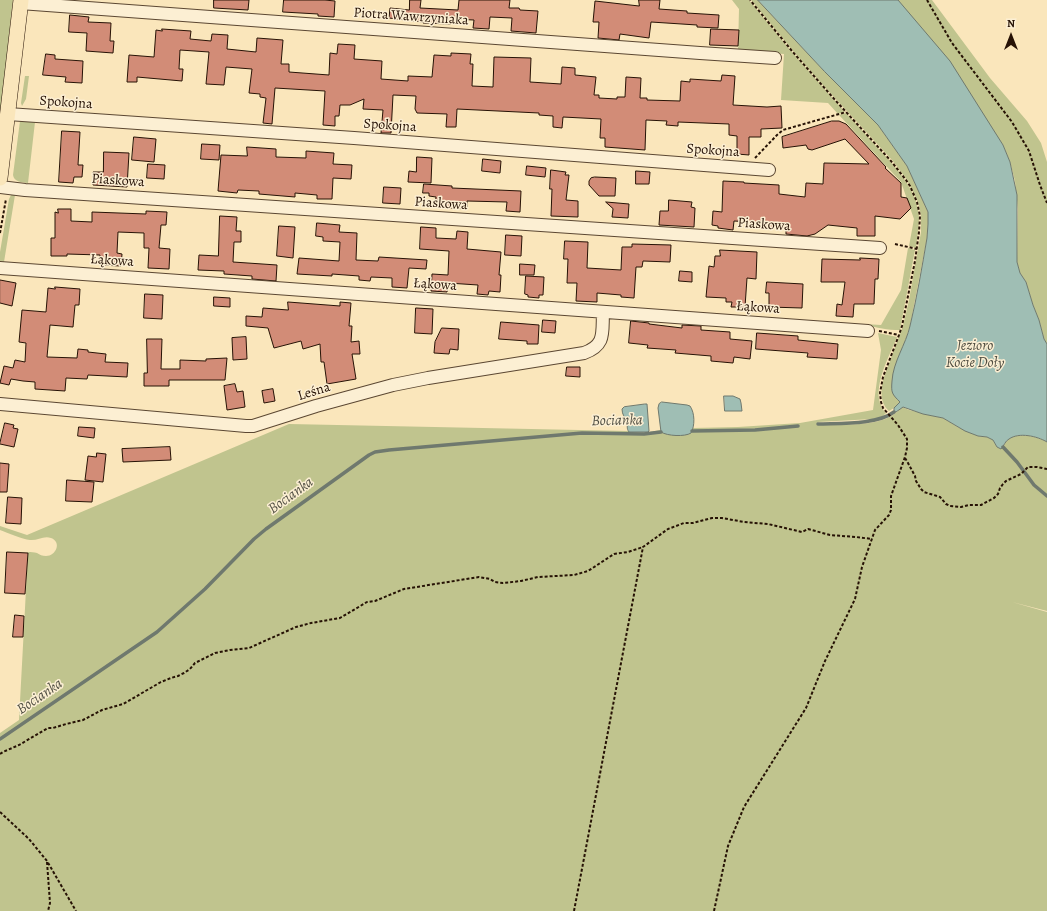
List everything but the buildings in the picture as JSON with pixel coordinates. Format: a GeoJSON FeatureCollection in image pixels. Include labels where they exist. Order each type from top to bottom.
{"type":"FeatureCollection","features":[{"type":"Feature","properties":{"kind":"main road"},"geometry":{"type":"LineString","coordinates":[[0,178],[20,2]]}},
{"type":"Feature","properties":{"kind":"street","name":"Piotra Wawrzyniaka"},"geometry":{"type":"LineString","coordinates":[[20,2],[775,58]]}},
{"type":"Feature","properties":{"kind":"street","name":"Spokojna"},"geometry":{"type":"LineString","coordinates":[[8,114],[354,138],[769,170]]}},
{"type":"Feature","properties":{"kind":"street","name":"Piaskowa"},"geometry":{"type":"LineString","coordinates":[[0,187],[25,190],[880,248]]}},
{"type":"Feature","properties":{"kind":"street","name":"Łąkowa"},"geometry":{"type":"LineString","coordinates":[[0,268],[873,331]]}},
{"type":"Feature","properties":{"kind":"street","name":"Leśna"},"geometry":{"type":"LineString","coordinates":[[0,404],[253,426],[316,406],[393,385],[591,351],[601,341],[603,312]]}},
{"type":"Feature","properties":{"kind":"path"},"geometry":{"type":"LineString","coordinates":[[714,911],[728,846],[744,807],[806,708],[825,661],[855,599],[862,567],[875,530],[889,515],[891,510],[891,496],[905,457],[907,439],[903,431],[883,408],[880,393],[883,377],[899,335],[907,302],[920,232],[920,216],[917,202],[906,180],[891,161],[792,51],[750,0]]}},
{"type":"Feature","properties":{"kind":"path"},"geometry":{"type":"LineString","coordinates":[[928,0],[952,43],[1012,122],[1029,151],[1047,204]]}},
{"type":"Feature","properties":{"kind":"path"},"geometry":{"type":"LineString","coordinates":[[754,169],[754,158],[783,130],[846,112]]}},
{"type":"Feature","properties":{"kind":"path"},"geometry":{"type":"LineString","coordinates":[[895,244],[917,249]]}},
{"type":"Feature","properties":{"kind":"path"},"geometry":{"type":"LineString","coordinates":[[873,331],[899,335]]}},
{"type":"Feature","properties":{"kind":"path"},"geometry":{"type":"LineString","coordinates":[[905,457],[916,476],[916,481],[921,489],[924,492],[940,497],[950,506],[962,507],[969,505],[981,505],[994,498],[1006,481],[1021,474],[1028,467],[1031,466],[1047,469]]}},
{"type":"Feature","properties":{"kind":"path"},"geometry":{"type":"LineString","coordinates":[[0,754],[48,728],[83,720],[102,710],[122,704],[161,682],[178,676],[190,669],[195,663],[214,654],[230,650],[249,648],[296,627],[340,618],[367,602],[375,601],[404,589],[479,577],[504,583],[538,577],[574,575],[588,571],[614,554],[628,552],[643,547],[668,529],[684,523],[712,518],[768,524],[802,532],[808,529],[830,535],[872,539]]}},
{"type":"Feature","properties":{"kind":"path"},"geometry":{"type":"LineString","coordinates":[[574,911],[643,547]]}},
{"type":"Feature","properties":{"kind":"path"},"geometry":{"type":"LineString","coordinates":[[0,812],[29,838],[47,861],[76,911]]}},
{"type":"Feature","properties":{"kind":"path"},"geometry":{"type":"LineString","coordinates":[[47,861],[50,903],[48,911]]}},
{"type":"Feature","properties":{"kind":"green space"},"geometry":{"type":"Polygon","coordinates":[[[0,0],[13,0],[0,121],[0,0]]]}},
{"type":"Feature","properties":{"kind":"green space"},"geometry":{"type":"Polygon","coordinates":[[[732,0],[749,0],[845,112],[838,114],[828,103],[781,100],[784,54],[738,50],[739,9],[732,0]]]}},
{"type":"Feature","properties":{"kind":"green space"},"geometry":{"type":"Polygon","coordinates":[[[751,0],[758,0],[825,72],[878,125],[907,166],[928,212],[927,238],[910,326],[905,342],[900,402],[889,411],[882,399],[882,386],[903,326],[909,300],[921,232],[921,215],[918,202],[907,180],[892,160],[819,81],[751,0]]]}},
{"type":"Feature","properties":{"kind":"green space"},"geometry":{"type":"Polygon","coordinates":[[[898,0],[932,0],[990,78],[1027,121],[1041,143],[1047,162],[1047,344],[1044,339],[1026,282],[1020,273],[1017,262],[1018,209],[1015,181],[1010,162],[1003,145],[898,0]]]}},
{"type":"Feature","properties":{"kind":"green space"},"geometry":{"type":"Polygon","coordinates":[[[25,76],[29,76],[26,99],[22,106],[21,103],[25,76]]]}},
{"type":"Feature","properties":{"kind":"green space"},"geometry":{"type":"Polygon","coordinates":[[[846,113],[897,169],[914,196],[919,217],[916,248],[909,246],[914,219],[901,182],[839,115],[846,113]]]}},
{"type":"Feature","properties":{"kind":"green space"},"geometry":{"type":"Polygon","coordinates":[[[20,121],[35,122],[28,183],[16,180],[13,175],[20,121]]]}},
{"type":"Feature","properties":{"kind":"green space"},"geometry":{"type":"Polygon","coordinates":[[[11,195],[15,195],[4,262],[0,261],[0,252],[9,199],[11,195]]]}},
{"type":"Feature","properties":{"kind":"green space"},"geometry":{"type":"Polygon","coordinates":[[[908,248],[915,250],[900,330],[891,330],[865,324],[881,325],[901,290],[908,248]]]}},
{"type":"Feature","properties":{"kind":"green space"},"geometry":{"type":"Polygon","coordinates":[[[878,333],[897,337],[884,369],[879,387],[880,403],[886,413],[882,417],[873,419],[818,422],[819,425],[857,424],[877,421],[886,419],[902,407],[943,418],[978,436],[987,437],[993,440],[997,447],[1001,449],[1008,440],[1022,435],[1038,438],[1047,442],[1047,611],[1012,602],[1047,612],[1047,911],[0,911],[0,733],[19,720],[28,552],[46,556],[53,554],[57,545],[54,540],[48,537],[33,540],[15,536],[0,530],[0,526],[27,535],[289,424],[628,431],[639,433],[660,430],[661,432],[692,431],[693,428],[800,423],[873,410],[881,350],[878,333]]]}},
{"type":"Feature","properties":{"kind":"water","name":"Jezioro Kocie Doły"},"geometry":{"type":"Polygon","coordinates":[[[758,0],[898,0],[950,61],[1003,145],[1010,162],[1017,195],[1017,262],[1020,273],[1026,282],[1044,339],[1047,344],[1047,442],[1038,438],[1023,435],[1013,437],[1008,440],[1001,449],[997,447],[993,440],[965,431],[943,418],[923,414],[903,407],[894,412],[894,408],[900,402],[892,391],[893,374],[913,315],[927,238],[928,212],[907,166],[878,125],[825,72],[758,0]]]}},
{"type":"Feature","properties":{"kind":"water"},"geometry":{"type":"Polygon","coordinates":[[[724,396],[733,396],[740,399],[742,411],[725,411],[724,396]]]}},
{"type":"Feature","properties":{"kind":"water"},"geometry":{"type":"Polygon","coordinates":[[[662,402],[690,406],[693,412],[694,420],[691,433],[676,436],[661,432],[658,408],[659,404],[662,402]]]}},
{"type":"Feature","properties":{"kind":"water"},"geometry":{"type":"Polygon","coordinates":[[[647,404],[649,431],[629,432],[622,409],[624,407],[647,404]]]}},
{"type":"Feature","properties":{"kind":"waterway","name":"Bocianka"},"geometry":{"type":"LineString","coordinates":[[818,424],[868,421],[887,416],[894,412]]}},
{"type":"Feature","properties":{"kind":"waterway","name":"Bocianka"},"geometry":{"type":"LineString","coordinates":[[692,431],[755,430],[798,426]]}},
{"type":"Feature","properties":{"kind":"waterway","name":"Bocianka"},"geometry":{"type":"LineString","coordinates":[[0,739],[157,632],[205,589],[254,539],[266,529],[375,452],[582,433],[644,434],[661,432]]}},
{"type":"Feature","properties":{"kind":"waterway"},"geometry":{"type":"LineString","coordinates":[[1003,447],[1017,462],[1034,485],[1047,496]]}}]}
